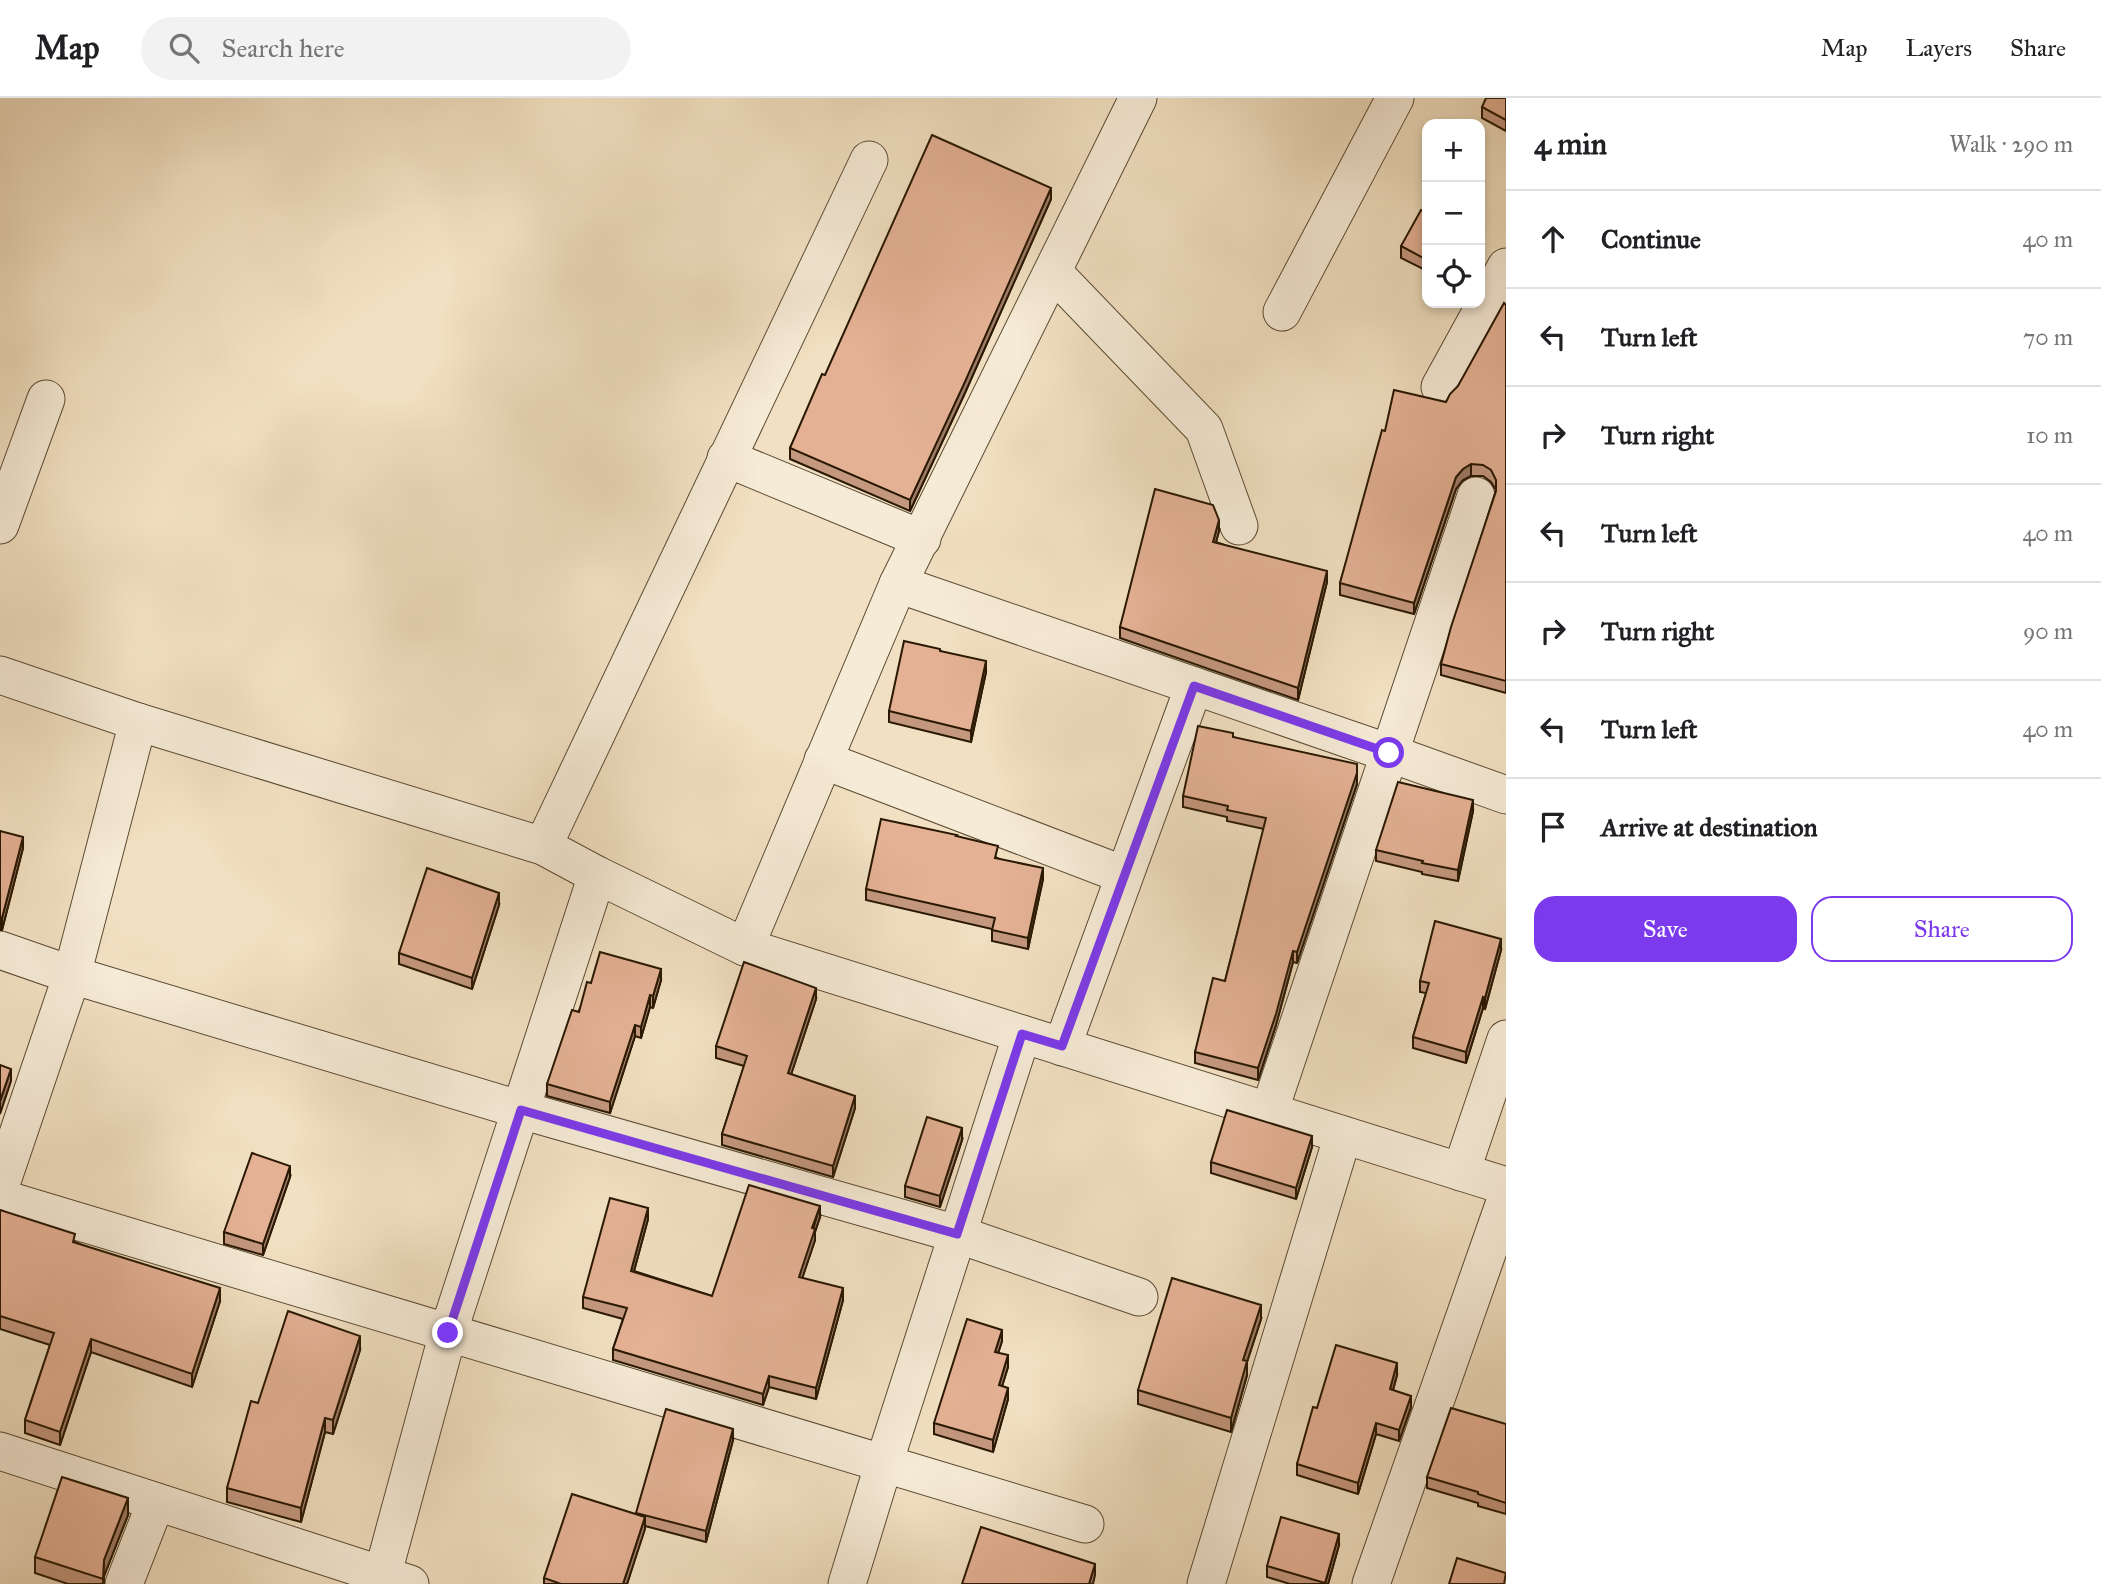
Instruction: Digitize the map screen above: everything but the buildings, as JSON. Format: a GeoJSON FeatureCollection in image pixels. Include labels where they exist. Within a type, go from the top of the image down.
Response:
{"type":"FeatureCollection","features":[{"type":"Feature","properties":{"kind":"street"},"geometry":{"type":"LineString","coordinates":[[745,947],[898,584],[1138,98]]}},
{"type":"Feature","properties":{"kind":"street"},"geometry":{"type":"LineString","coordinates":[[1282,312],[1395,98]]}},
{"type":"Feature","properties":{"kind":"street"},"geometry":{"type":"LineString","coordinates":[[543,846],[869,160]]}},
{"type":"Feature","properties":{"kind":"street"},"geometry":{"type":"LineString","coordinates":[[1440,387],[1506,267]]}},
{"type":"Feature","properties":{"kind":"street"},"geometry":{"type":"LineString","coordinates":[[1053,272],[1204,429],[1239,526]]}},
{"type":"Feature","properties":{"kind":"street"},"geometry":{"type":"LineString","coordinates":[[0,525],[46,399]]}},
{"type":"Feature","properties":{"kind":"street"},"geometry":{"type":"LineString","coordinates":[[726,458],[922,539]]}},
{"type":"Feature","properties":{"kind":"street"},"geometry":{"type":"LineString","coordinates":[[1269,1112],[1476,496]]}},
{"type":"Feature","properties":{"kind":"street"},"geometry":{"type":"LineString","coordinates":[[898,584],[1506,795]]}},
{"type":"Feature","properties":{"kind":"street"},"geometry":{"type":"LineString","coordinates":[[0,676],[138,722],[543,846],[597,876],[745,947],[1506,1186]]}},
{"type":"Feature","properties":{"kind":"street"},"geometry":{"type":"LineString","coordinates":[[1062,1046],[1194,686]]}},
{"type":"Feature","properties":{"kind":"street"},"geometry":{"type":"LineString","coordinates":[[0,1187],[72,975],[138,722]]}},
{"type":"Feature","properties":{"kind":"street"},"geometry":{"type":"LineString","coordinates":[[823,760],[1124,876]]}},
{"type":"Feature","properties":{"kind":"street"},"geometry":{"type":"LineString","coordinates":[[0,1451],[391,1581],[448,1333],[597,876]]}},
{"type":"Feature","properties":{"kind":"street"},"geometry":{"type":"LineString","coordinates":[[0,950],[72,975],[521,1110],[957,1234],[1139,1297]]}},
{"type":"Feature","properties":{"kind":"street"},"geometry":{"type":"LineString","coordinates":[[847,1584],[1022,1034]]}},
{"type":"Feature","properties":{"kind":"street"},"geometry":{"type":"LineString","coordinates":[[1461,1172],[1506,1039]]}},
{"type":"Feature","properties":{"kind":"street"},"geometry":{"type":"LineString","coordinates":[[1206,1584],[1343,1135]]}},
{"type":"Feature","properties":{"kind":"street"},"geometry":{"type":"LineString","coordinates":[[0,1198],[1085,1524]]}},
{"type":"Feature","properties":{"kind":"street"},"geometry":{"type":"LineString","coordinates":[[1371,1584],[1506,1199]]}},
{"type":"Feature","properties":{"kind":"street"},"geometry":{"type":"LineString","coordinates":[[124,1584],[156,1502]]}},
{"type":"Feature","properties":{"kind":"route"},"geometry":{"type":"LineString","coordinates":[[448,1333],[521,1110],[957,1234],[1022,1034],[1062,1046],[1194,686],[1389,753]]}}]}
